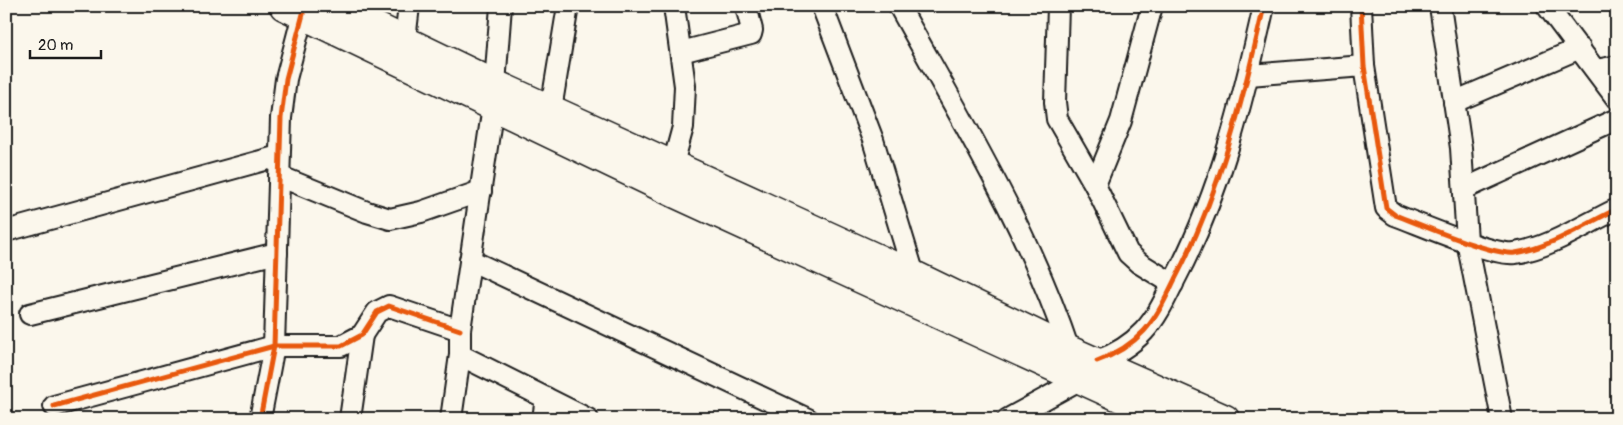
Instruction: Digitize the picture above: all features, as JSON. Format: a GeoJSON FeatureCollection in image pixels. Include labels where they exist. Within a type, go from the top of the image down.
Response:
{"type":"FeatureCollection","features":[{"type":"Feature","properties":{"kind":"main road"},"geometry":{"type":"LineString","coordinates":[[333,6],[405,40],[494,95],[550,109],[914,275],[1069,350],[1089,370],[1167,419]]}},
{"type":"Feature","properties":{"kind":"main road"},"geometry":{"type":"LineString","coordinates":[[293,10],[494,95],[927,311],[1225,419]]}},
{"type":"Feature","properties":{"kind":"street"},"geometry":{"type":"LineString","coordinates":[[405,40],[409,6]]}},
{"type":"Feature","properties":{"kind":"street"},"geometry":{"type":"LineString","coordinates":[[451,419],[460,355],[460,330],[494,95],[501,6]]}},
{"type":"Feature","properties":{"kind":"street"},"geometry":{"type":"LineString","coordinates":[[550,109],[568,6]]}},
{"type":"Feature","properties":{"kind":"street"},"geometry":{"type":"LineString","coordinates":[[673,164],[683,127],[685,86],[674,6]]}},
{"type":"Feature","properties":{"kind":"street"},"geometry":{"type":"LineString","coordinates":[[681,52],[750,34],[752,30],[746,6]]}},
{"type":"Feature","properties":{"kind":"street"},"geometry":{"type":"LineString","coordinates":[[822,6],[873,140],[914,275]]}},
{"type":"Feature","properties":{"kind":"street"},"geometry":{"type":"LineString","coordinates":[[899,6],[965,126],[1031,255],[1069,350]]}},
{"type":"Feature","properties":{"kind":"street"},"geometry":{"type":"LineString","coordinates":[[1058,6],[1055,85],[1057,119],[1095,185],[1128,253],[1139,264],[1173,284]]}},
{"type":"Feature","properties":{"kind":"street"},"geometry":{"type":"LineString","coordinates":[[1095,185],[1121,122],[1152,6]]}},
{"type":"Feature","properties":{"kind":"street"},"geometry":{"type":"LineString","coordinates":[[1008,419],[1114,355],[1144,332],[1161,308],[1189,252],[1219,177],[1249,76],[1264,6]]}},
{"type":"Feature","properties":{"kind":"street"},"geometry":{"type":"LineString","coordinates":[[1360,6],[1364,66],[1386,208],[1395,215],[1490,251],[1514,253],[1552,241],[1617,209]]}},
{"type":"Feature","properties":{"kind":"street"},"geometry":{"type":"LineString","coordinates":[[1440,6],[1461,148],[1467,241],[1502,419]]}},
{"type":"Feature","properties":{"kind":"street"},"geometry":{"type":"LineString","coordinates":[[1548,6],[1617,99]]}},
{"type":"Feature","properties":{"kind":"street"},"geometry":{"type":"LineString","coordinates":[[260,419],[274,346],[279,166],[293,10]]}},
{"type":"Feature","properties":{"kind":"street"},"geometry":{"type":"LineString","coordinates":[[1454,102],[1580,48]]}},
{"type":"Feature","properties":{"kind":"street"},"geometry":{"type":"LineString","coordinates":[[1249,76],[1364,66]]}},
{"type":"Feature","properties":{"kind":"street"},"geometry":{"type":"LineString","coordinates":[[1596,70],[1617,66]]}},
{"type":"Feature","properties":{"kind":"street"},"geometry":{"type":"LineString","coordinates":[[1464,188],[1617,119]]}},
{"type":"Feature","properties":{"kind":"street"},"geometry":{"type":"LineString","coordinates":[[6,230],[279,166],[367,212],[390,219],[421,212],[481,190]]}},
{"type":"Feature","properties":{"kind":"street"},"geometry":{"type":"LineString","coordinates":[[30,314],[277,253]]}},
{"type":"Feature","properties":{"kind":"street"},"geometry":{"type":"LineString","coordinates":[[470,260],[808,419]]}},
{"type":"Feature","properties":{"kind":"street"},"geometry":{"type":"LineString","coordinates":[[350,419],[362,335],[377,312],[389,306],[460,330]]}},
{"type":"Feature","properties":{"kind":"street"},"geometry":{"type":"LineString","coordinates":[[54,406],[274,346],[341,346],[362,335]]}},
{"type":"Feature","properties":{"kind":"street"},"geometry":{"type":"LineString","coordinates":[[460,355],[588,419]]}},
{"type":"Feature","properties":{"kind":"street"},"geometry":{"type":"LineString","coordinates":[[543,419],[546,398]]}},
{"type":"Feature","properties":{"kind":"cycle path"},"geometry":{"type":"LineString","coordinates":[[1097,361],[1116,353],[1128,345],[1149,325],[1161,306],[1191,247],[1205,214],[1228,146],[1248,76],[1264,6]]}},
{"type":"Feature","properties":{"kind":"cycle path"},"geometry":{"type":"LineString","coordinates":[[1361,6],[1364,66],[1386,208],[1395,215],[1474,245],[1504,253],[1528,250],[1554,241],[1617,209]]}},
{"type":"Feature","properties":{"kind":"cycle path"},"geometry":{"type":"LineString","coordinates":[[260,419],[274,346],[281,118],[286,79],[303,14]]}},
{"type":"Feature","properties":{"kind":"cycle path"},"geometry":{"type":"LineString","coordinates":[[54,406],[274,346],[341,346],[362,335],[377,312],[389,306],[460,330]]}}]}
